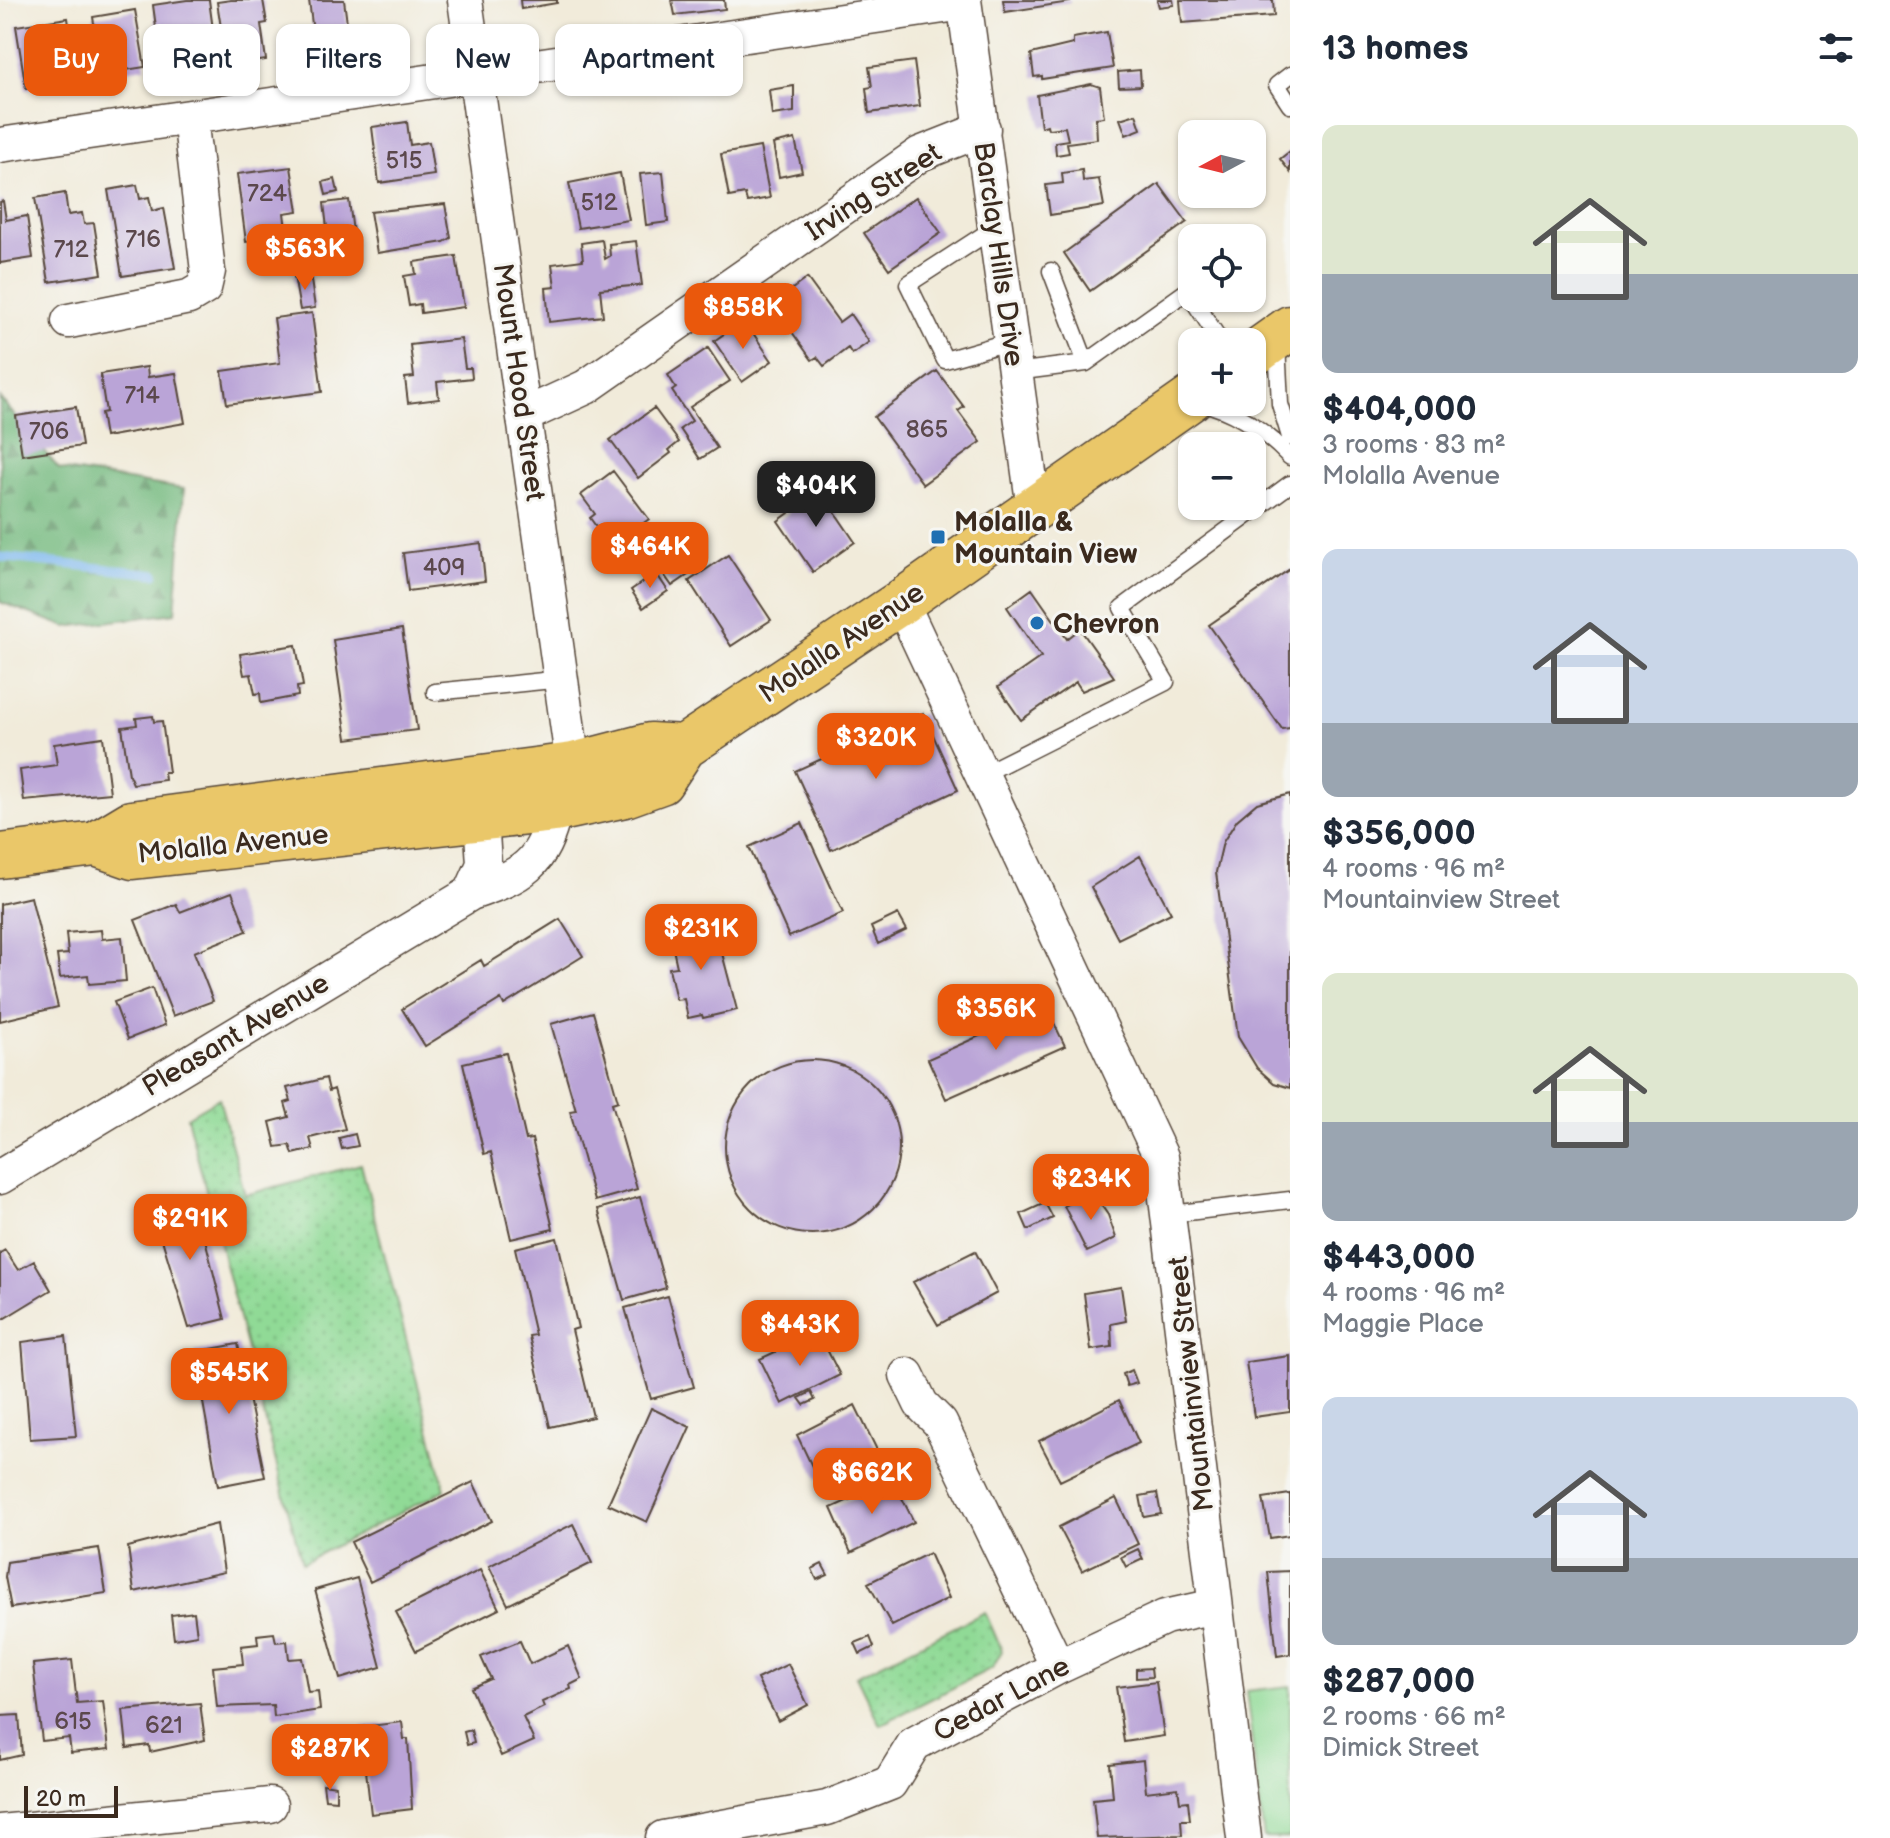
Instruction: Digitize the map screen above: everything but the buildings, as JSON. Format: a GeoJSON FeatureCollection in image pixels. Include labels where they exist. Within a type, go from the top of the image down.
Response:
{"type":"FeatureCollection","features":[{"type":"Feature","properties":{"kind":"main road","name":"Molalla Avenue"},"geometry":{"type":"LineString","coordinates":[[96,844],[133,857],[555,810],[625,795],[661,782],[684,747],[901,602],[1178,410]]}},
{"type":"Feature","properties":{"kind":"main road","name":"Molalla Avenue"},"geometry":{"type":"LineString","coordinates":[[0,856],[96,844],[131,823],[573,765],[650,745],[684,747]]}},
{"type":"Feature","properties":{"kind":"main road"},"geometry":{"type":"LineString","coordinates":[[423,823],[465,806],[557,791],[568,785],[574,776],[573,765]]}},
{"type":"Feature","properties":{"kind":"street","name":"Mount Hood Street"},"geometry":{"type":"LineString","coordinates":[[465,0],[469,24]]}},
{"type":"Feature","properties":{"kind":"street"},"geometry":{"type":"LineString","coordinates":[[539,66],[964,2]]}},
{"type":"Feature","properties":{"kind":"street","name":"Barclay Hills Drive"},"geometry":{"type":"LineString","coordinates":[[964,2],[1034,509]]}},
{"type":"Feature","properties":{"kind":"street"},"geometry":{"type":"LineString","coordinates":[[0,145],[426,82]]}},
{"type":"Feature","properties":{"kind":"street","name":"Mount Hood Street"},"geometry":{"type":"LineString","coordinates":[[479,96],[573,765]]}},
{"type":"Feature","properties":{"kind":"street"},"geometry":{"type":"LineString","coordinates":[[69,321],[189,297],[204,288],[208,271],[190,117]]}},
{"type":"Feature","properties":{"kind":"street","name":"Irving Street"},"geometry":{"type":"LineString","coordinates":[[525,415],[586,387],[920,154],[983,129]]}},
{"type":"Feature","properties":{"kind":"street","name":"Mountainview Street"},"geometry":{"type":"LineString","coordinates":[[901,602],[1161,1157],[1171,1214],[1244,1838]]}},
{"type":"Feature","properties":{"kind":"street","name":"Pleasant Avenue"},"geometry":{"type":"LineString","coordinates":[[0,1177],[471,893],[512,879],[532,864],[547,843],[555,810]]}},
{"type":"Feature","properties":{"kind":"street"},"geometry":{"type":"LineString","coordinates":[[471,893],[484,864],[481,818]]}},
{"type":"Feature","properties":{"kind":"street"},"geometry":{"type":"LineString","coordinates":[[907,1375],[921,1404],[940,1423],[1058,1667]]}},
{"type":"Feature","properties":{"kind":"street","name":"Cedar Lane"},"geometry":{"type":"LineString","coordinates":[[663,1838],[827,1808],[890,1783],[914,1744],[1058,1667],[1165,1617],[1215,1606]]}},
{"type":"Feature","properties":{"kind":"street"},"geometry":{"type":"LineString","coordinates":[[0,1832],[270,1805]]}},
{"type":"Feature","properties":{"kind":"lane"},"geometry":{"type":"LineString","coordinates":[[1283,80],[1290,105]]}},
{"type":"Feature","properties":{"kind":"lane"},"geometry":{"type":"LineString","coordinates":[[996,227],[908,284],[945,360],[1013,356],[1086,363],[1187,291],[1212,328]]}},
{"type":"Feature","properties":{"kind":"lane"},"geometry":{"type":"LineString","coordinates":[[1051,271],[1086,363]]}},
{"type":"Feature","properties":{"kind":"lane"},"geometry":{"type":"LineString","coordinates":[[1273,340],[1279,392],[1290,437]]}},
{"type":"Feature","properties":{"kind":"lane"},"geometry":{"type":"LineString","coordinates":[[1238,416],[1290,457]]}},
{"type":"Feature","properties":{"kind":"lane"},"geometry":{"type":"LineString","coordinates":[[983,774],[1166,682],[1122,608],[1290,484]]}},
{"type":"Feature","properties":{"kind":"lane"},"geometry":{"type":"LineString","coordinates":[[435,692],[562,679]]}},
{"type":"Feature","properties":{"kind":"lane"},"geometry":{"type":"LineString","coordinates":[[1171,1214],[1290,1200]]}},
{"type":"Feature","properties":{"kind":"green space"},"geometry":{"type":"Polygon","coordinates":[[[0,398],[59,469],[184,489],[175,613],[66,627],[0,602],[0,398]]]}},
{"type":"Feature","properties":{"kind":"green space"},"geometry":{"type":"Polygon","coordinates":[[[219,1098],[245,1195],[361,1164],[445,1490],[302,1563],[187,1117],[219,1098]]]}},
{"type":"Feature","properties":{"kind":"green space"},"geometry":{"type":"Polygon","coordinates":[[[985,1612],[1002,1651],[992,1668],[880,1725],[856,1676],[985,1612]]]}},
{"type":"Feature","properties":{"kind":"green space"},"geometry":{"type":"Polygon","coordinates":[[[1290,1686],[1290,1838],[1264,1838],[1246,1691],[1290,1686]]]}},
{"type":"Feature","properties":{"kind":"waterway"},"geometry":{"type":"LineString","coordinates":[[0,557],[155,574]]}},
{"type":"Feature","properties":{"kind":"place","name":"Molalla & Mountain View"},"geometry":{"type":"Point","coordinates":[938,537]}},
{"type":"Feature","properties":{"kind":"place","name":"Chevron"},"geometry":{"type":"Point","coordinates":[1037,623]}}]}
